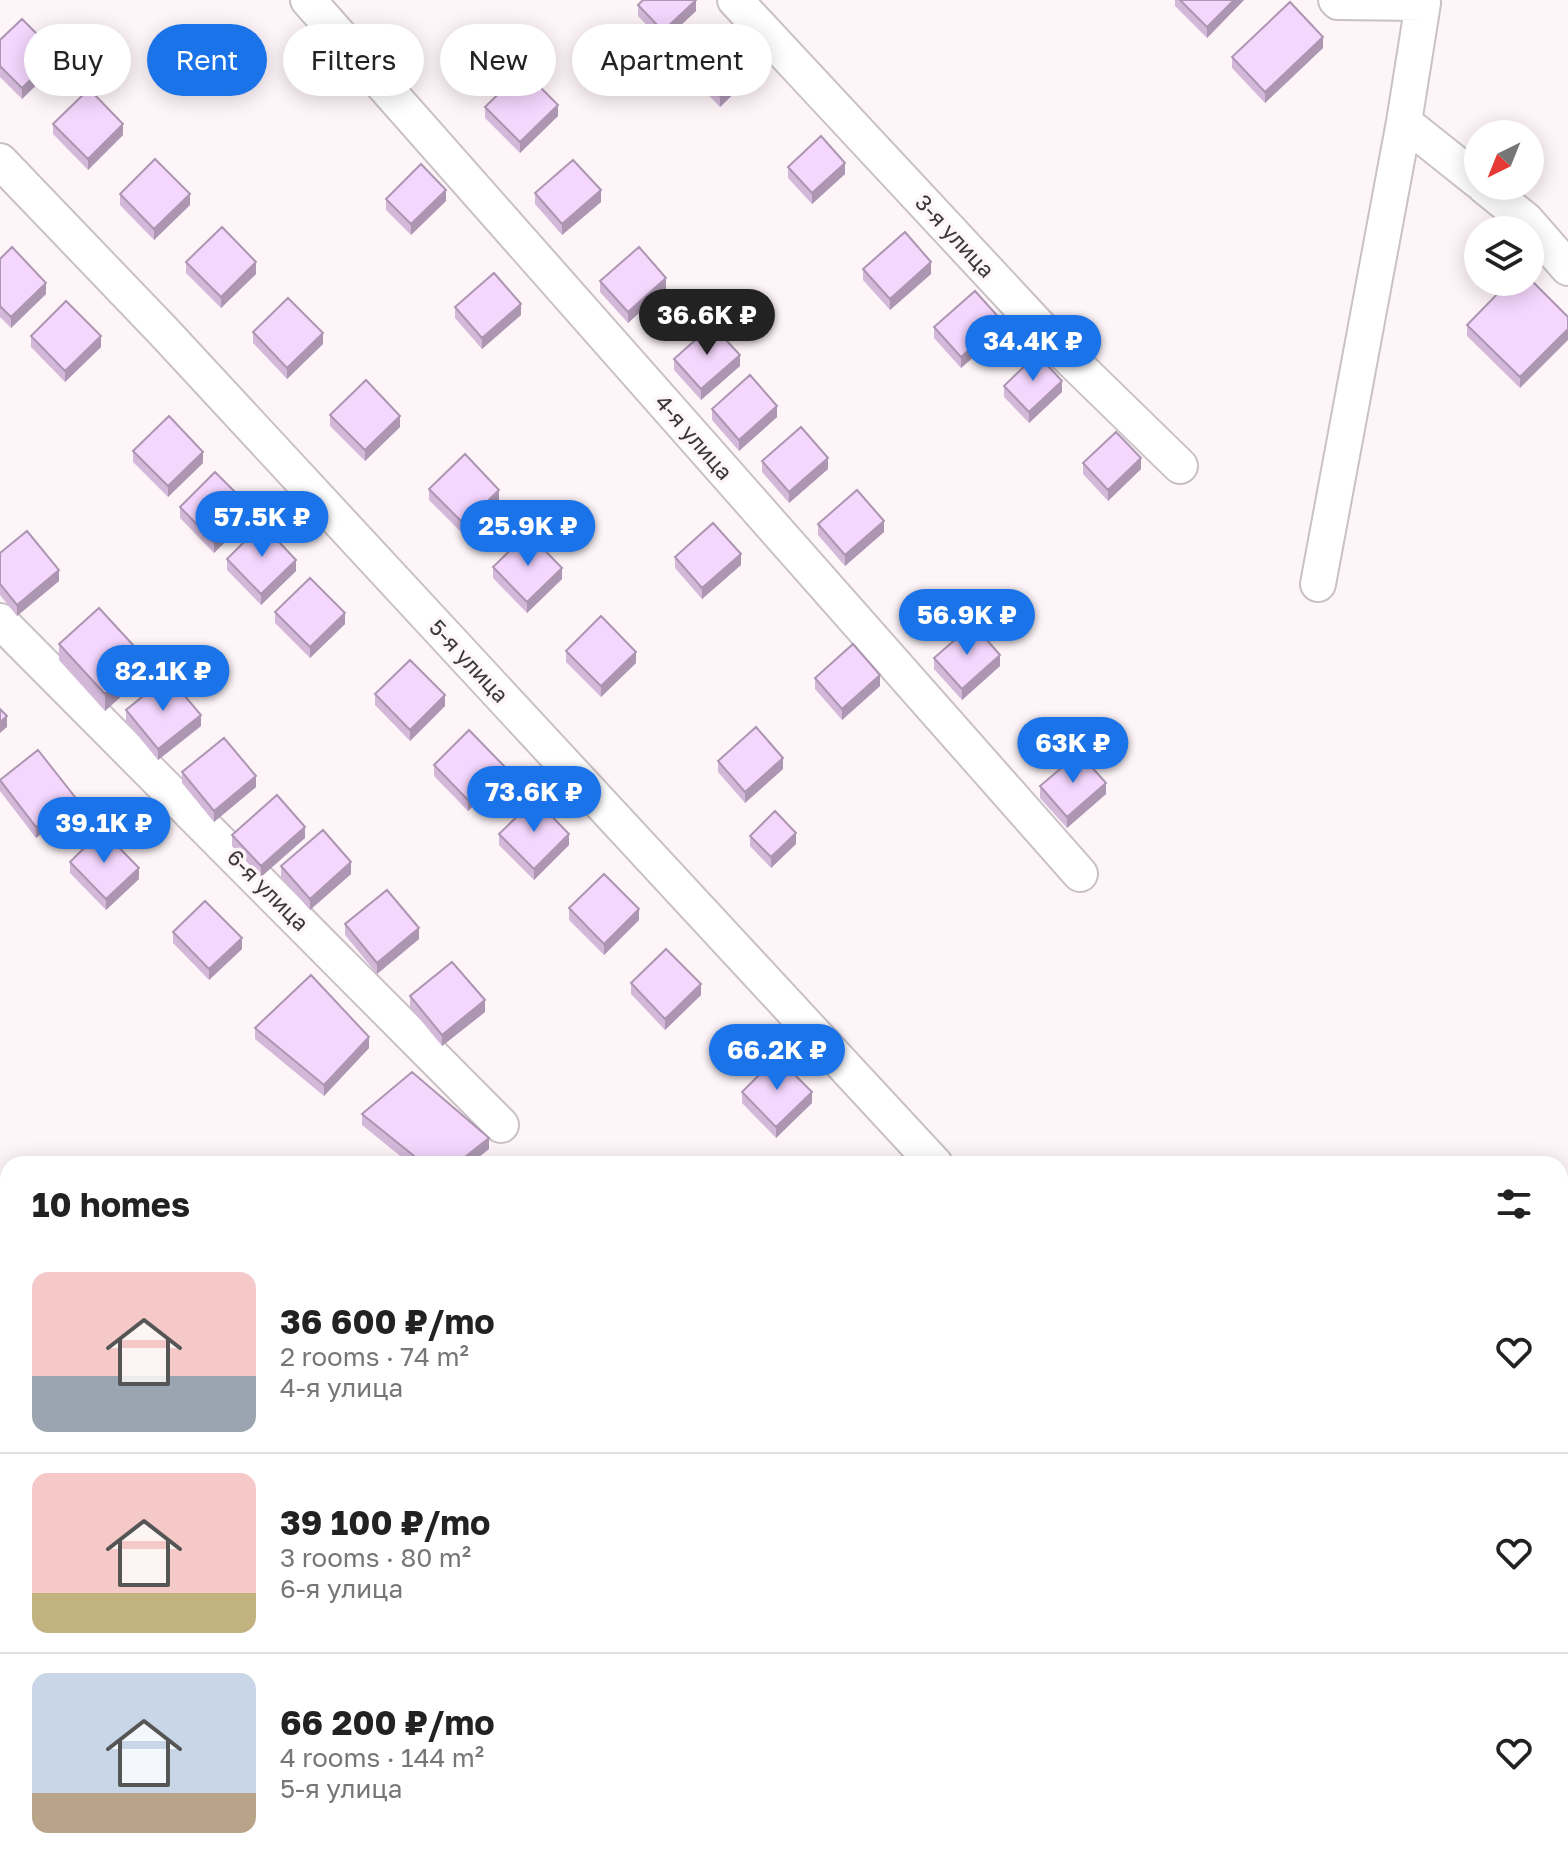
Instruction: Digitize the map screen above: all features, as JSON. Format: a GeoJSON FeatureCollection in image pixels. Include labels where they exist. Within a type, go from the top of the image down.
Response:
{"type":"FeatureCollection","features":[{"type":"Feature","properties":{"kind":"street","name":"4-я улица"},"geometry":{"type":"LineString","coordinates":[[308,0],[1080,874]]}},
{"type":"Feature","properties":{"kind":"street","name":"3-я улица"},"geometry":{"type":"LineString","coordinates":[[735,0],[1062,351],[1180,466]]}},
{"type":"Feature","properties":{"kind":"street"},"geometry":{"type":"LineString","coordinates":[[1318,584],[1404,122],[1423,2],[1336,0]]}},
{"type":"Feature","properties":{"kind":"street"},"geometry":{"type":"LineString","coordinates":[[1404,122],[1464,170]]}},
{"type":"Feature","properties":{"kind":"street","name":"5-я улица"},"geometry":{"type":"LineString","coordinates":[[0,161],[185,355],[928,1156]]}},
{"type":"Feature","properties":{"kind":"street"},"geometry":{"type":"LineString","coordinates":[[1501,200],[1526,220],[1568,268]]}},
{"type":"Feature","properties":{"kind":"street","name":"6-я улица"},"geometry":{"type":"LineString","coordinates":[[0,621],[501,1125]]}},
{"type":"Feature","properties":{"kind":"building"},"geometry":{"type":"Polygon","coordinates":[[[643,0],[696,0],[670,24],[656,24],[638,5],[643,0]]]}},
{"type":"Feature","properties":{"kind":"building"},"geometry":{"type":"Polygon","coordinates":[[[1180,0],[1234,0],[1207,27],[1180,0]]]}},
{"type":"Feature","properties":{"kind":"building"},"geometry":{"type":"Polygon","coordinates":[[[1290,2],[1323,37],[1265,92],[1232,57],[1290,2]]]}},
{"type":"Feature","properties":{"kind":"building"},"geometry":{"type":"Polygon","coordinates":[[[22,19],[27,24],[24,24],[22,88],[0,66],[0,40],[22,19]]]}},
{"type":"Feature","properties":{"kind":"building"},"geometry":{"type":"Polygon","coordinates":[[[82,96],[96,96],[123,124],[88,159],[53,124],[82,96]]]}},
{"type":"Feature","properties":{"kind":"building"},"geometry":{"type":"Polygon","coordinates":[[[496,96],[549,96],[558,105],[520,142],[485,107],[496,96]]]}},
{"type":"Feature","properties":{"kind":"building"},"geometry":{"type":"Polygon","coordinates":[[[821,136],[845,163],[812,193],[788,167],[821,136]]]}},
{"type":"Feature","properties":{"kind":"building"},"geometry":{"type":"Polygon","coordinates":[[[155,159],[190,194],[154,229],[120,194],[155,159]]]}},
{"type":"Feature","properties":{"kind":"building"},"geometry":{"type":"Polygon","coordinates":[[[573,160],[601,190],[562,224],[535,193],[573,160]]]}},
{"type":"Feature","properties":{"kind":"building"},"geometry":{"type":"Polygon","coordinates":[[[421,164],[446,190],[411,224],[386,199],[421,164]]]}},
{"type":"Feature","properties":{"kind":"building"},"geometry":{"type":"Polygon","coordinates":[[[222,227],[256,262],[221,297],[186,262],[222,227]]]}},
{"type":"Feature","properties":{"kind":"building"},"geometry":{"type":"Polygon","coordinates":[[[905,232],[931,262],[890,299],[863,269],[905,232]]]}},
{"type":"Feature","properties":{"kind":"building"},"geometry":{"type":"Polygon","coordinates":[[[12,247],[46,283],[11,317],[0,306],[0,259],[12,247]]]}},
{"type":"Feature","properties":{"kind":"building"},"geometry":{"type":"Polygon","coordinates":[[[639,247],[666,278],[628,312],[600,281],[639,247]]]}},
{"type":"Feature","properties":{"kind":"building"},"geometry":{"type":"Polygon","coordinates":[[[494,273],[521,304],[482,338],[455,307],[494,273]]]}},
{"type":"Feature","properties":{"kind":"building"},"geometry":{"type":"Polygon","coordinates":[[[975,291],[1002,321],[961,357],[934,327],[975,291]]]}},
{"type":"Feature","properties":{"kind":"building"},"geometry":{"type":"Polygon","coordinates":[[[1544,293],[1568,317],[1568,329],[1520,377],[1467,325],[1495,296],[1544,296],[1544,293]]]}},
{"type":"Feature","properties":{"kind":"building"},"geometry":{"type":"Polygon","coordinates":[[[288,298],[323,333],[287,368],[253,332],[288,298]]]}},
{"type":"Feature","properties":{"kind":"building"},"geometry":{"type":"Polygon","coordinates":[[[66,301],[101,336],[65,371],[31,336],[66,301]]]}},
{"type":"Feature","properties":{"kind":"building"},"geometry":{"type":"Polygon","coordinates":[[[712,325],[740,355],[701,389],[674,359],[712,325]]]}},
{"type":"Feature","properties":{"kind":"building"},"geometry":{"type":"Polygon","coordinates":[[[1037,354],[1062,381],[1029,412],[1004,386],[1037,354]]]}},
{"type":"Feature","properties":{"kind":"building"},"geometry":{"type":"Polygon","coordinates":[[[750,375],[777,406],[739,440],[712,409],[750,375]]]}},
{"type":"Feature","properties":{"kind":"building"},"geometry":{"type":"Polygon","coordinates":[[[366,380],[400,416],[365,450],[330,415],[366,380]]]}},
{"type":"Feature","properties":{"kind":"building"},"geometry":{"type":"Polygon","coordinates":[[[169,416],[203,452],[168,486],[133,451],[169,416]]]}},
{"type":"Feature","properties":{"kind":"building"},"geometry":{"type":"Polygon","coordinates":[[[801,427],[828,458],[789,492],[762,461],[801,427]]]}},
{"type":"Feature","properties":{"kind":"building"},"geometry":{"type":"Polygon","coordinates":[[[1116,432],[1141,458],[1108,490],[1083,463],[1116,432]]]}},
{"type":"Feature","properties":{"kind":"building"},"geometry":{"type":"Polygon","coordinates":[[[465,454],[499,490],[464,524],[429,489],[465,454]]]}},
{"type":"Feature","properties":{"kind":"building"},"geometry":{"type":"Polygon","coordinates":[[[215,472],[250,507],[214,542],[180,507],[215,472]]]}},
{"type":"Feature","properties":{"kind":"building"},"geometry":{"type":"Polygon","coordinates":[[[857,490],[884,521],[845,555],[818,524],[857,490]]]}},
{"type":"Feature","properties":{"kind":"building"},"geometry":{"type":"Polygon","coordinates":[[[713,523],[741,554],[702,588],[675,557],[713,523]]]}},
{"type":"Feature","properties":{"kind":"building"},"geometry":{"type":"Polygon","coordinates":[[[262,524],[296,560],[261,594],[227,559],[262,524]]]}},
{"type":"Feature","properties":{"kind":"building"},"geometry":{"type":"Polygon","coordinates":[[[27,531],[59,570],[17,605],[0,584],[0,553],[27,531]]]}},
{"type":"Feature","properties":{"kind":"building"},"geometry":{"type":"Polygon","coordinates":[[[528,533],[562,568],[527,602],[493,567],[528,533]]]}},
{"type":"Feature","properties":{"kind":"building"},"geometry":{"type":"Polygon","coordinates":[[[310,578],[345,613],[310,647],[275,612],[310,578]]]}},
{"type":"Feature","properties":{"kind":"building"},"geometry":{"type":"Polygon","coordinates":[[[99,608],[145,658],[105,694],[59,644],[99,608]]]}},
{"type":"Feature","properties":{"kind":"building"},"geometry":{"type":"Polygon","coordinates":[[[601,616],[636,652],[601,686],[566,651],[601,616]]]}},
{"type":"Feature","properties":{"kind":"building"},"geometry":{"type":"Polygon","coordinates":[[[973,624],[1000,655],[962,689],[934,658],[973,624]]]}},
{"type":"Feature","properties":{"kind":"building"},"geometry":{"type":"Polygon","coordinates":[[[853,644],[880,675],[842,709],[815,678],[853,644]]]}},
{"type":"Feature","properties":{"kind":"building"},"geometry":{"type":"Polygon","coordinates":[[[410,660],[445,695],[410,730],[375,694],[410,660]]]}},
{"type":"Feature","properties":{"kind":"building"},"geometry":{"type":"Polygon","coordinates":[[[168,676],[201,715],[158,749],[126,710],[168,676]]]}},
{"type":"Feature","properties":{"kind":"building"},"geometry":{"type":"Polygon","coordinates":[[[0,709],[7,716],[0,722],[0,709]]]}},
{"type":"Feature","properties":{"kind":"building"},"geometry":{"type":"Polygon","coordinates":[[[756,727],[783,758],[745,792],[718,761],[756,727]]]}},
{"type":"Feature","properties":{"kind":"building"},"geometry":{"type":"Polygon","coordinates":[[[469,730],[504,766],[468,800],[434,765],[469,730]]]}},
{"type":"Feature","properties":{"kind":"building"},"geometry":{"type":"Polygon","coordinates":[[[224,738],[256,776],[214,811],[182,772],[224,738]]]}},
{"type":"Feature","properties":{"kind":"building"},"geometry":{"type":"Polygon","coordinates":[[[38,750],[75,797],[36,827],[0,780],[38,750]]]}},
{"type":"Feature","properties":{"kind":"building"},"geometry":{"type":"Polygon","coordinates":[[[1079,753],[1106,783],[1067,817],[1040,786],[1079,753]]]}},
{"type":"Feature","properties":{"kind":"building"},"geometry":{"type":"Polygon","coordinates":[[[277,795],[305,827],[261,866],[232,835],[277,795]]]}},
{"type":"Feature","properties":{"kind":"building"},"geometry":{"type":"Polygon","coordinates":[[[535,799],[569,834],[534,869],[499,834],[535,799]]]}},
{"type":"Feature","properties":{"kind":"building"},"geometry":{"type":"Polygon","coordinates":[[[775,811],[796,833],[771,857],[750,836],[775,811]]]}},
{"type":"Feature","properties":{"kind":"building"},"geometry":{"type":"Polygon","coordinates":[[[102,830],[139,868],[106,899],[70,862],[102,830]]]}},
{"type":"Feature","properties":{"kind":"building"},"geometry":{"type":"Polygon","coordinates":[[[323,830],[351,862],[310,899],[281,866],[323,830]]]}},
{"type":"Feature","properties":{"kind":"building"},"geometry":{"type":"Polygon","coordinates":[[[604,874],[639,909],[604,944],[569,908],[604,874]]]}},
{"type":"Feature","properties":{"kind":"building"},"geometry":{"type":"Polygon","coordinates":[[[387,890],[419,928],[377,963],[345,924],[387,890]]]}},
{"type":"Feature","properties":{"kind":"building"},"geometry":{"type":"Polygon","coordinates":[[[205,901],[242,938],[209,969],[173,932],[205,901]]]}},
{"type":"Feature","properties":{"kind":"building"},"geometry":{"type":"Polygon","coordinates":[[[666,949],[701,984],[665,1019],[631,983],[666,949]]]}},
{"type":"Feature","properties":{"kind":"building"},"geometry":{"type":"Polygon","coordinates":[[[452,962],[485,1000],[442,1035],[410,996],[452,962]]]}},
{"type":"Feature","properties":{"kind":"building"},"geometry":{"type":"Polygon","coordinates":[[[311,975],[369,1037],[324,1085],[255,1028],[311,975]]]}},
{"type":"Feature","properties":{"kind":"building"},"geometry":{"type":"Polygon","coordinates":[[[777,1057],[812,1092],[776,1127],[742,1092],[777,1057]]]}},
{"type":"Feature","properties":{"kind":"building"},"geometry":{"type":"Polygon","coordinates":[[[412,1072],[489,1138],[466,1156],[414,1156],[362,1114],[412,1072]]]}}]}
